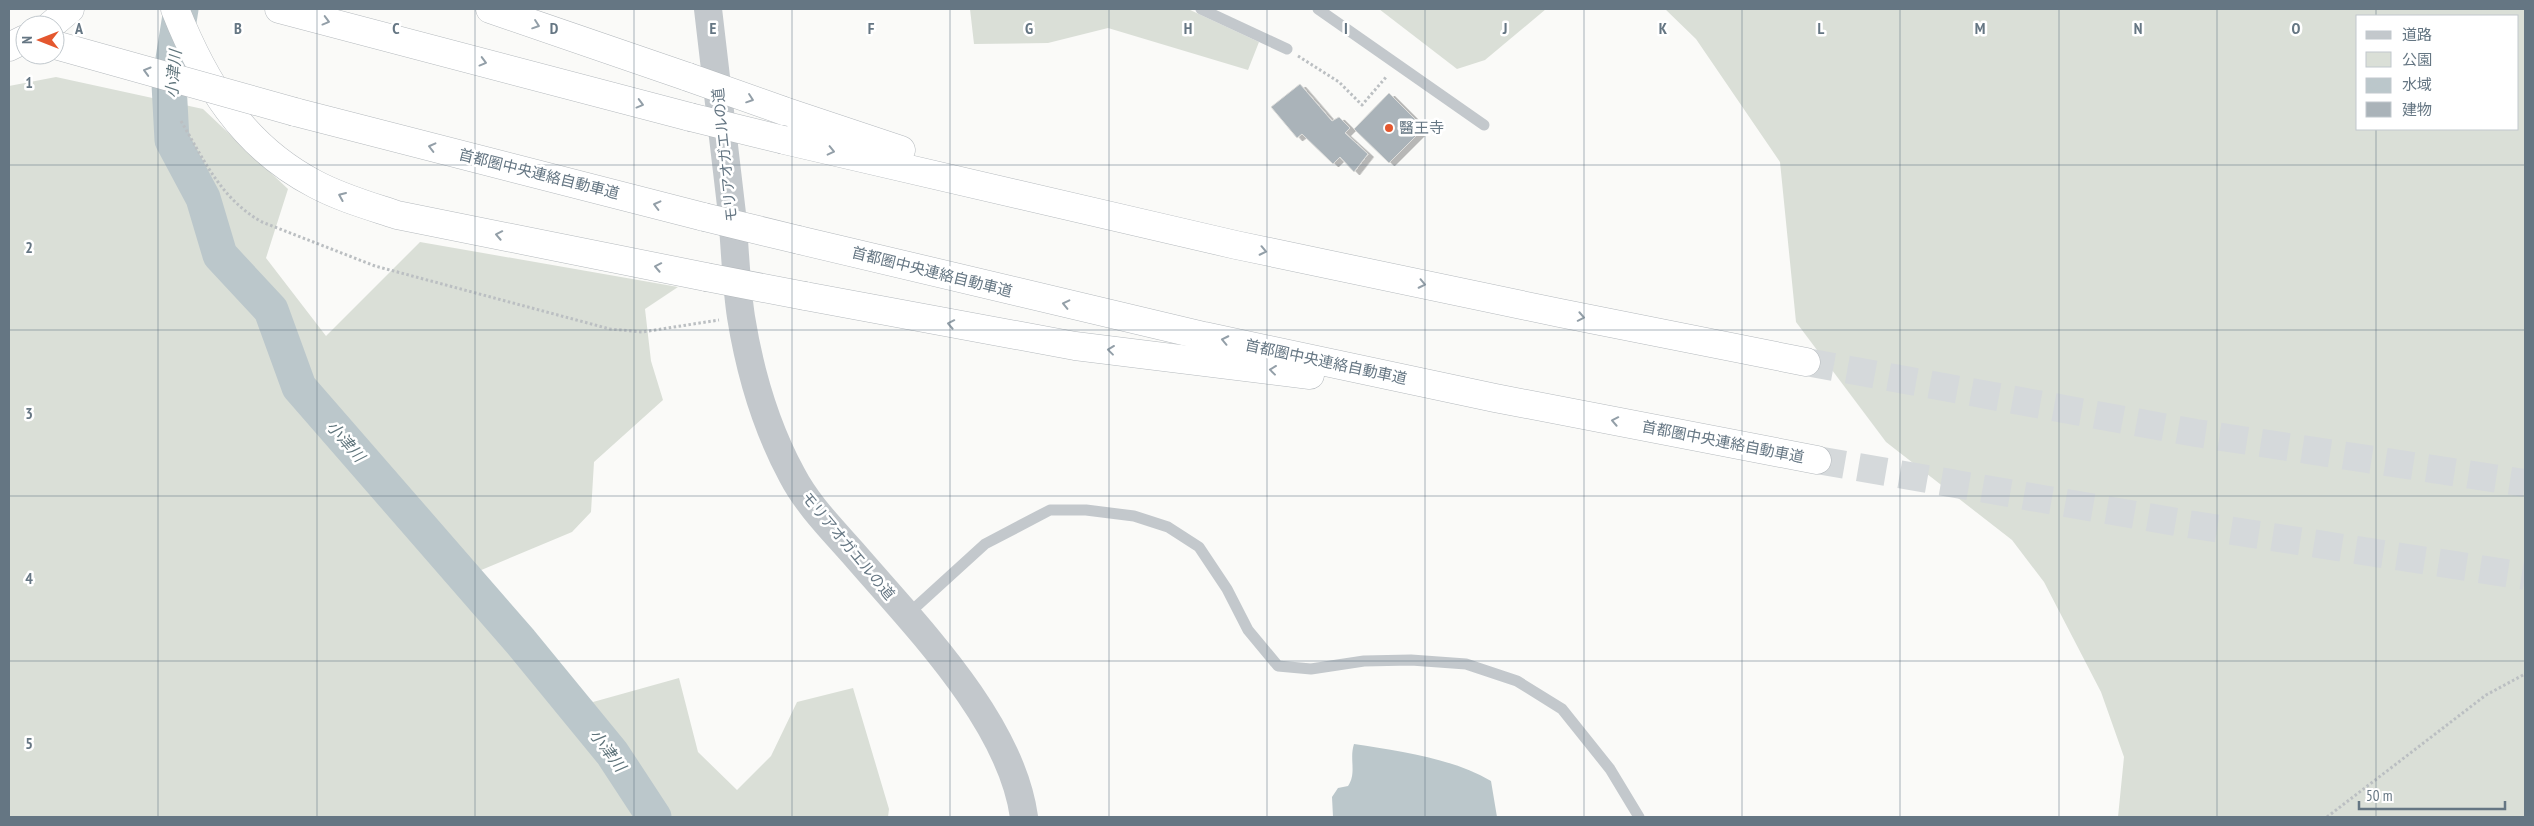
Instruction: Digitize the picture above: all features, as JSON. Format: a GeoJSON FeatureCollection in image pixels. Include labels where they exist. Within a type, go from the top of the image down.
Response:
{"type":"FeatureCollection","features":[{"type":"Feature","properties":{"kind":"highway"},"geometry":{"type":"LineString","coordinates":[[174,9],[203,73],[228,110],[257,143],[284,166],[316,184],[352,200],[397,215],[706,277],[1075,346],[1495,398]]}},
{"type":"Feature","properties":{"kind":"highway"},"geometry":{"type":"LineString","coordinates":[[279,9],[690,117],[1236,245],[1806,362]]}},
{"type":"Feature","properties":{"kind":"highway"},"geometry":{"type":"LineString","coordinates":[[490,9],[916,155],[1150,218],[1236,245]]}},
{"type":"Feature","properties":{"kind":"highway","name":"首都圏中央連絡自動車道"},"geometry":{"type":"LineString","coordinates":[[65,48],[295,112],[704,217],[1195,334],[1495,398],[1817,460]]}},
{"type":"Feature","properties":{"kind":"street","name":"モリアオガエルの道"},"geometry":{"type":"LineString","coordinates":[[708,9],[732,215],[741,316],[756,390],[769,429],[793,477],[818,513],[907,615],[988,720],[1009,760],[1024,817]]}},
{"type":"Feature","properties":{"kind":"lane"},"geometry":{"type":"LineString","coordinates":[[1202,9],[1287,49]]}},
{"type":"Feature","properties":{"kind":"lane"},"geometry":{"type":"LineString","coordinates":[[1318,9],[1484,125]]}},
{"type":"Feature","properties":{"kind":"lane"},"geometry":{"type":"LineString","coordinates":[[907,615],[985,544],[1050,510],[1086,510],[1134,516],[1168,527],[1199,547],[1227,589],[1248,630],[1278,666],[1311,669],[1364,661],[1466,664],[1517,681],[1562,709],[1610,769],[1639,817]]}},
{"type":"Feature","properties":{"kind":"path"},"geometry":{"type":"LineString","coordinates":[[1313,64],[1339,82],[1362,105],[1397,64]]}},
{"type":"Feature","properties":{"kind":"path"},"geometry":{"type":"LineString","coordinates":[[182,120],[217,184],[246,213],[262,222],[375,266],[610,329],[642,332],[741,316]]}},
{"type":"Feature","properties":{"kind":"path"},"geometry":{"type":"LineString","coordinates":[[2327,817],[2486,695],[2525,674]]}},
{"type":"Feature","properties":{"kind":"green space"},"geometry":{"type":"Polygon","coordinates":[[[970,9],[1188,9],[1259,42],[1248,70],[1108,28],[1048,43],[974,44],[970,9]]]}},
{"type":"Feature","properties":{"kind":"green space"},"geometry":{"type":"Polygon","coordinates":[[[1379,9],[1546,9],[1485,60],[1457,69],[1379,9]]]}},
{"type":"Feature","properties":{"kind":"green space"},"geometry":{"type":"Polygon","coordinates":[[[1665,9],[2525,9],[2525,817],[2118,817],[2124,757],[2101,692],[2044,582],[2012,540],[1886,442],[1796,322],[1780,162],[1696,39],[1665,9]]]}},
{"type":"Feature","properties":{"kind":"green space"},"geometry":{"type":"Polygon","coordinates":[[[56,77],[203,109],[288,189],[266,258],[326,336],[420,242],[678,287],[645,309],[651,361],[663,400],[594,462],[591,512],[572,532],[455,581],[593,702],[679,678],[698,752],[737,790],[771,756],[797,702],[853,688],[889,809],[888,817],[9,817],[9,86],[56,77]]]}},
{"type":"Feature","properties":{"kind":"water"},"geometry":{"type":"Polygon","coordinates":[[[1354,744],[1425,756],[1476,773],[1491,781],[1497,817],[1333,817],[1332,797],[1338,788],[1348,786],[1351,781],[1354,744]]]}},
{"type":"Feature","properties":{"kind":"building"},"geometry":{"type":"Polygon","coordinates":[[[1300,84],[1332,121],[1339,117],[1350,128],[1345,133],[1368,154],[1354,172],[1340,157],[1333,164],[1302,134],[1297,138],[1271,107],[1300,84]]]}},
{"type":"Feature","properties":{"kind":"building","name":"醫王寺"},"geometry":{"type":"Polygon","coordinates":[[[1389,93],[1424,128],[1389,163],[1354,129],[1389,93]]]}},
{"type":"Feature","properties":{"kind":"waterway","name":"小津川"},"geometry":{"type":"LineString","coordinates":[[181,9],[169,84],[172,140],[203,198],[220,255],[271,310],[299,387],[521,642],[612,753],[654,817]]}},
{"type":"Feature","properties":{"kind":"tunnel"},"geometry":{"type":"LineString","coordinates":[[1806,362],[2196,433],[2525,483]]}},
{"type":"Feature","properties":{"kind":"tunnel"},"geometry":{"type":"LineString","coordinates":[[1817,460],[2188,524],[2525,576]]}},
{"type":"Feature","properties":{"kind":"place","name":"醫王寺"},"geometry":{"type":"Point","coordinates":[1389,128]}}]}
